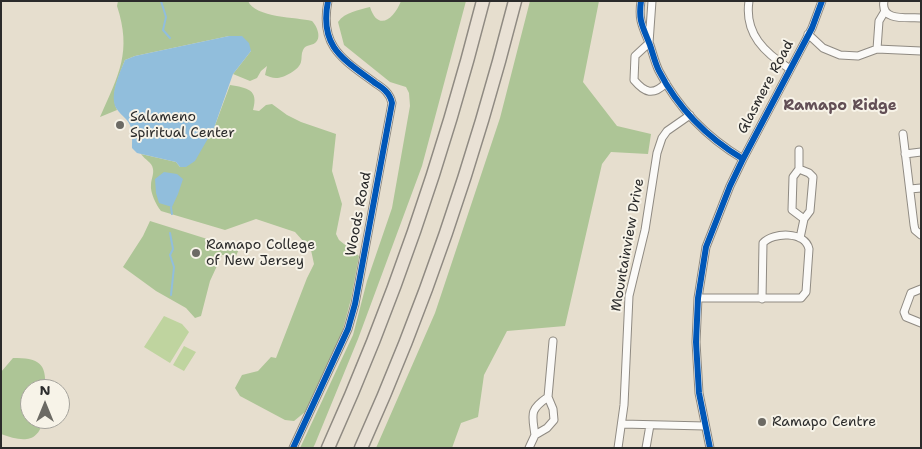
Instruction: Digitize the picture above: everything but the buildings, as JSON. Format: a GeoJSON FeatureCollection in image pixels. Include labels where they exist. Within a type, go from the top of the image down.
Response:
{"type":"FeatureCollection","features":[{"type":"Feature","properties":{"kind":"highway"},"geometry":{"type":"LineString","coordinates":[[328,448],[377,331],[422,208],[458,94],[483,1]]}},
{"type":"Feature","properties":{"kind":"highway"},"geometry":{"type":"LineString","coordinates":[[361,448],[410,331],[452,218],[488,102],[515,1]]}},
{"type":"Feature","properties":{"kind":"street","name":"Woods Road"},"geometry":{"type":"LineString","coordinates":[[293,448],[348,329],[355,304],[392,103],[387,91],[339,56],[331,43],[328,32],[326,13],[328,1]]}},
{"type":"Feature","properties":{"kind":"street"},"geometry":{"type":"LineString","coordinates":[[641,1],[640,21],[666,83],[690,115],[709,136],[742,159]]}},
{"type":"Feature","properties":{"kind":"street"},"geometry":{"type":"LineString","coordinates":[[652,1],[649,43],[635,56],[634,80],[641,88],[651,92],[660,90],[666,83]]}},
{"type":"Feature","properties":{"kind":"street"},"geometry":{"type":"LineString","coordinates":[[749,1],[750,22],[759,43],[773,58],[790,69]]}},
{"type":"Feature","properties":{"kind":"street","name":"Glasmere Road"},"geometry":{"type":"LineString","coordinates":[[710,448],[696,364],[698,298],[706,247],[742,159],[808,34],[822,1]]}},
{"type":"Feature","properties":{"kind":"street"},"geometry":{"type":"LineString","coordinates":[[884,1],[883,7],[892,17],[921,18]]}},
{"type":"Feature","properties":{"kind":"street"},"geometry":{"type":"LineString","coordinates":[[877,49],[879,22],[885,11]]}},
{"type":"Feature","properties":{"kind":"street"},"geometry":{"type":"LineString","coordinates":[[808,34],[823,48],[840,55],[858,56],[877,49],[921,51]]}},
{"type":"Feature","properties":{"kind":"street","name":"Mountainview Drive"},"geometry":{"type":"LineString","coordinates":[[618,448],[622,424],[629,296],[645,230],[657,153],[662,138],[667,131],[690,115]]}},
{"type":"Feature","properties":{"kind":"street"},"geometry":{"type":"LineString","coordinates":[[903,134],[915,230],[921,235]]}},
{"type":"Feature","properties":{"kind":"street"},"geometry":{"type":"LineString","coordinates":[[799,150],[799,169],[793,177],[792,210],[804,219]]}},
{"type":"Feature","properties":{"kind":"street"},"geometry":{"type":"LineString","coordinates":[[905,154],[921,152]]}},
{"type":"Feature","properties":{"kind":"street"},"geometry":{"type":"LineString","coordinates":[[799,169],[814,177],[810,211],[804,219],[800,238]]}},
{"type":"Feature","properties":{"kind":"street"},"geometry":{"type":"LineString","coordinates":[[910,189],[921,188]]}},
{"type":"Feature","properties":{"kind":"street"},"geometry":{"type":"LineString","coordinates":[[698,298],[762,299],[802,298],[805,296],[809,249],[807,243],[800,238],[788,236],[771,237],[763,243],[762,299]]}},
{"type":"Feature","properties":{"kind":"street"},"geometry":{"type":"LineString","coordinates":[[921,289],[911,294],[904,312],[906,317],[921,323]]}},
{"type":"Feature","properties":{"kind":"street"},"geometry":{"type":"LineString","coordinates":[[529,448],[535,435],[547,428],[554,420],[554,409],[548,397],[553,341]]}},
{"type":"Feature","properties":{"kind":"street"},"geometry":{"type":"LineString","coordinates":[[535,435],[532,420],[534,409],[537,404],[548,397]]}},
{"type":"Feature","properties":{"kind":"street"},"geometry":{"type":"LineString","coordinates":[[622,424],[705,426]]}},
{"type":"Feature","properties":{"kind":"street"},"geometry":{"type":"LineString","coordinates":[[646,448],[650,425]]}},
{"type":"Feature","properties":{"kind":"green space"},"geometry":{"type":"Polygon","coordinates":[[[118,1],[248,1],[252,7],[267,14],[312,21],[316,26],[318,38],[315,43],[304,48],[300,65],[291,73],[279,78],[265,75],[267,66],[257,78],[250,81],[233,74],[251,51],[229,36],[135,56],[125,60],[118,79],[114,98],[117,110],[100,117],[113,88],[121,63],[123,37],[117,6],[118,1]]]}},
{"type":"Feature","properties":{"kind":"green space"},"geometry":{"type":"Polygon","coordinates":[[[401,1],[466,1],[422,166],[358,339],[313,448],[300,448],[353,335],[367,281],[392,208],[410,106],[409,93],[406,87],[390,82],[344,45],[338,22],[348,14],[370,7],[377,19],[381,21],[386,20],[394,13],[401,1]]]}},
{"type":"Feature","properties":{"kind":"green space"},"geometry":{"type":"Polygon","coordinates":[[[530,1],[599,1],[583,82],[617,126],[651,134],[648,154],[611,152],[602,164],[565,326],[507,331],[484,375],[478,417],[461,423],[452,448],[376,448],[435,313],[500,118],[530,1]]]}},
{"type":"Feature","properties":{"kind":"green space"},"geometry":{"type":"Polygon","coordinates":[[[230,85],[242,87],[253,94],[253,110],[259,111],[266,105],[272,104],[301,122],[336,134],[332,171],[342,204],[336,234],[339,240],[359,256],[342,333],[305,412],[294,421],[285,420],[240,396],[235,388],[242,375],[258,371],[271,357],[276,358],[314,264],[311,250],[295,232],[256,219],[225,230],[161,211],[151,191],[152,167],[141,154],[176,162],[180,167],[214,128],[230,85]]]}},
{"type":"Feature","properties":{"kind":"green space"},"geometry":{"type":"Polygon","coordinates":[[[150,221],[239,249],[236,256],[222,255],[210,281],[201,316],[195,318],[186,308],[156,291],[123,267],[143,236],[150,221]]]}},
{"type":"Feature","properties":{"kind":"green space"},"geometry":{"type":"Polygon","coordinates":[[[164,316],[182,324],[189,332],[170,363],[144,347],[164,316]]]}},
{"type":"Feature","properties":{"kind":"green space"},"geometry":{"type":"Polygon","coordinates":[[[184,346],[196,352],[184,371],[173,365],[184,346]]]}},
{"type":"Feature","properties":{"kind":"green space"},"geometry":{"type":"Polygon","coordinates":[[[13,358],[29,359],[39,363],[42,367],[45,379],[20,379],[20,429],[40,429],[33,437],[22,439],[1,434],[1,372],[13,358]]]}},
{"type":"Feature","properties":{"kind":"water"},"geometry":{"type":"Polygon","coordinates":[[[229,36],[242,36],[249,43],[251,51],[233,74],[214,128],[195,161],[186,167],[180,167],[176,162],[137,153],[132,148],[130,125],[116,109],[114,102],[115,86],[125,60],[135,56],[229,36]]]}},
{"type":"Feature","properties":{"kind":"water"},"geometry":{"type":"Polygon","coordinates":[[[164,172],[177,174],[183,179],[172,207],[159,203],[156,193],[155,179],[164,172]]]}},
{"type":"Feature","properties":{"kind":"waterway"},"geometry":{"type":"LineString","coordinates":[[161,1],[166,17],[163,30],[170,38]]}},
{"type":"Feature","properties":{"kind":"waterway"},"geometry":{"type":"LineString","coordinates":[[171,207],[172,214]]}},
{"type":"Feature","properties":{"kind":"waterway"},"geometry":{"type":"LineString","coordinates":[[170,233],[173,249],[170,255],[174,267],[171,295]]}},
{"type":"Feature","properties":{"kind":"cycle path"},"geometry":{"type":"LineString","coordinates":[[293,448],[348,329],[355,304],[392,103],[386,91],[344,59],[330,41],[326,17],[328,1]]}},
{"type":"Feature","properties":{"kind":"cycle path"},"geometry":{"type":"LineString","coordinates":[[641,1],[640,14],[642,24],[658,68],[667,85],[685,110],[706,132],[743,159]]}},
{"type":"Feature","properties":{"kind":"cycle path"},"geometry":{"type":"LineString","coordinates":[[710,448],[699,393],[696,342],[698,298],[706,247],[730,186],[812,28],[822,1]]}},
{"type":"Feature","properties":{"kind":"place","name":"Salameno Spiritual Center"},"geometry":{"type":"Point","coordinates":[120,125]}},
{"type":"Feature","properties":{"kind":"place","name":"Ramapo College of New Jersey"},"geometry":{"type":"Point","coordinates":[196,253]}},
{"type":"Feature","properties":{"kind":"place","name":"Ramapo Centre"},"geometry":{"type":"Point","coordinates":[762,422]}},
{"type":"Feature","properties":{"kind":"district","name":"Ramapo Ridge"},"geometry":{"type":"Point","coordinates":[840,106]}}]}
